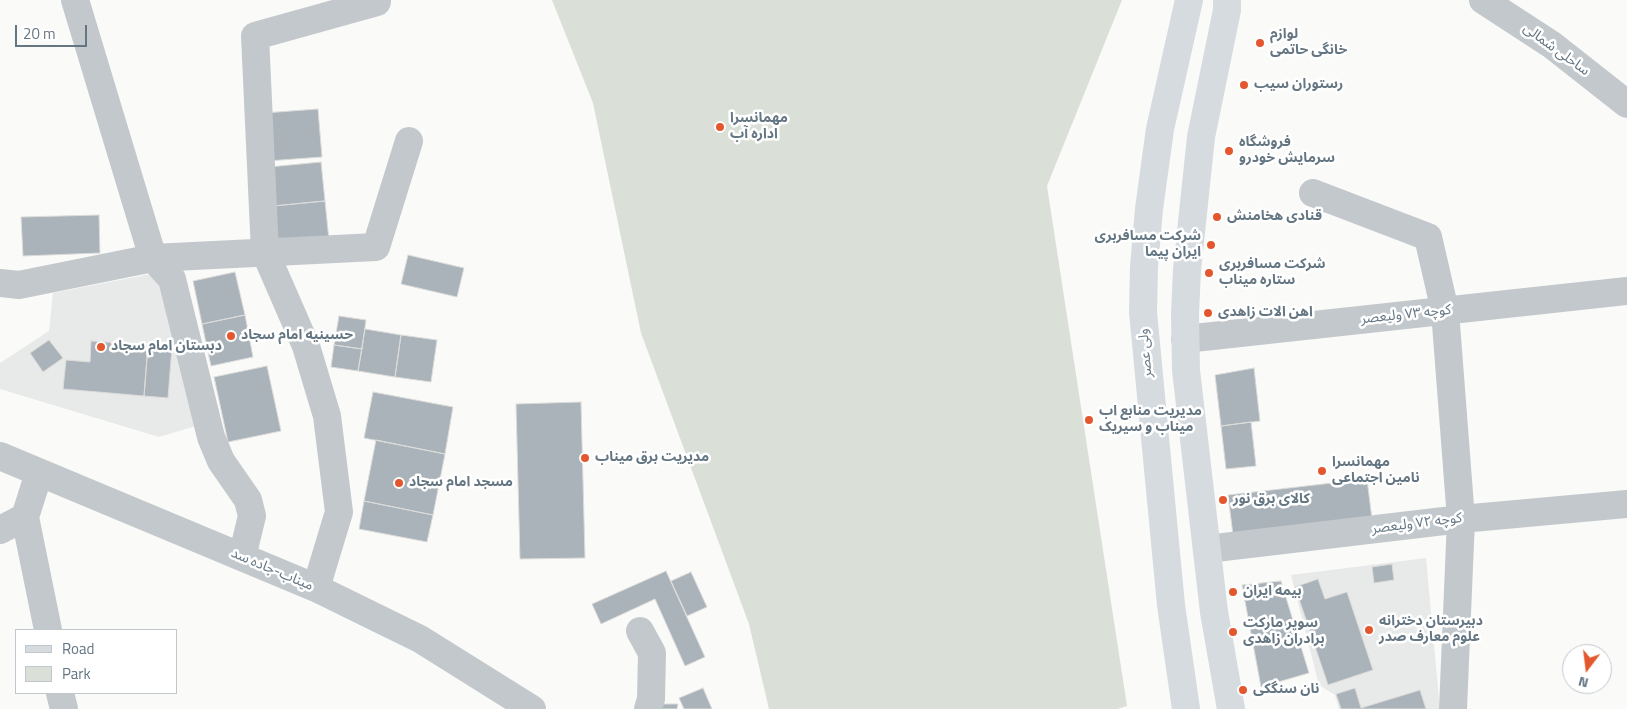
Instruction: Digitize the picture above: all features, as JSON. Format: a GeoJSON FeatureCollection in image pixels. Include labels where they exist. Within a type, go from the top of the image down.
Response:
{"type":"FeatureCollection","features":[{"type":"Feature","properties":{"kind":"main road","name":"ولی عصر"},"geometry":{"type":"LineString","coordinates":[[1186,709],[1171,605],[1143,312],[1148,219],[1159,138],[1190,0]]}},
{"type":"Feature","properties":{"kind":"main road"},"geometry":{"type":"LineString","coordinates":[[1227,0],[1227,10],[1201,137],[1187,270],[1185,339],[1186,370],[1214,612],[1231,709]]}},
{"type":"Feature","properties":{"kind":"street"},"geometry":{"type":"LineString","coordinates":[[75,0],[153,258],[172,280],[211,437],[221,460],[248,500],[252,516],[242,557]]}},
{"type":"Feature","properties":{"kind":"street"},"geometry":{"type":"LineString","coordinates":[[316,588],[339,512],[328,416],[306,346],[265,252],[255,36],[377,2],[377,0]]}},
{"type":"Feature","properties":{"kind":"street","name":"ساحلی شمالی"},"geometry":{"type":"LineString","coordinates":[[1483,0],[1552,45],[1627,104]]}},
{"type":"Feature","properties":{"kind":"street"},"geometry":{"type":"LineString","coordinates":[[0,283],[19,285],[153,258],[376,247],[409,141]]}},
{"type":"Feature","properties":{"kind":"street"},"geometry":{"type":"LineString","coordinates":[[1313,193],[1428,237],[1445,311],[1461,518],[1453,709]]}},
{"type":"Feature","properties":{"kind":"street","name":"کوچه ۷۳ ولیعصر"},"geometry":{"type":"LineString","coordinates":[[1185,339],[1627,291]]}},
{"type":"Feature","properties":{"kind":"street","name":"میناب-جاده سد"},"geometry":{"type":"LineString","coordinates":[[0,456],[316,588],[420,639],[532,709]]}},
{"type":"Feature","properties":{"kind":"street"},"geometry":{"type":"LineString","coordinates":[[39,473],[25,517],[48,629]]}},
{"type":"Feature","properties":{"kind":"street","name":"کوچه ۷۲ ولیعصر"},"geometry":{"type":"LineString","coordinates":[[1207,549],[1461,518],[1627,504]]}},
{"type":"Feature","properties":{"kind":"street"},"geometry":{"type":"LineString","coordinates":[[0,530],[25,517]]}},
{"type":"Feature","properties":{"kind":"street"},"geometry":{"type":"LineString","coordinates":[[640,631],[652,653],[651,699],[648,709]]}},
{"type":"Feature","properties":{"kind":"street"},"geometry":{"type":"LineString","coordinates":[[60,694],[64,709]]}},
{"type":"Feature","properties":{"kind":"shaded area","name":"دبستان امام سجاد"},"geometry":{"type":"Polygon","coordinates":[[[161,272],[196,426],[159,437],[0,389],[0,363],[49,331],[53,293],[161,272]]]}},
{"type":"Feature","properties":{"kind":"shaded area","name":"دبیرستان دخترانه علوم معارف صدر"},"geometry":{"type":"Polygon","coordinates":[[[1426,558],[1440,709],[1339,709],[1335,695],[1319,685],[1291,575],[1426,558]]]}},
{"type":"Feature","properties":{"kind":"green space"},"geometry":{"type":"Polygon","coordinates":[[[552,0],[1122,0],[1047,186],[1127,706],[1117,709],[769,709],[749,624],[641,333],[593,103],[552,0]]]}},
{"type":"Feature","properties":{"kind":"building"},"geometry":{"type":"Polygon","coordinates":[[[318,109],[322,157],[267,161],[264,113],[318,109]]]}},
{"type":"Feature","properties":{"kind":"building"},"geometry":{"type":"Polygon","coordinates":[[[321,162],[325,201],[273,206],[269,167],[321,162]]]}},
{"type":"Feature","properties":{"kind":"building"},"geometry":{"type":"Polygon","coordinates":[[[325,201],[329,240],[276,245],[273,206],[325,201]]]}},
{"type":"Feature","properties":{"kind":"building"},"geometry":{"type":"Polygon","coordinates":[[[99,215],[100,253],[23,256],[21,217],[99,215]]]}},
{"type":"Feature","properties":{"kind":"building"},"geometry":{"type":"Polygon","coordinates":[[[408,255],[464,268],[457,297],[401,284],[408,255]]]}},
{"type":"Feature","properties":{"kind":"building"},"geometry":{"type":"Polygon","coordinates":[[[235,272],[245,315],[202,324],[193,281],[235,272]]]}},
{"type":"Feature","properties":{"kind":"building"},"geometry":{"type":"Polygon","coordinates":[[[245,315],[253,357],[211,366],[202,324],[245,315]]]}},
{"type":"Feature","properties":{"kind":"building"},"geometry":{"type":"Polygon","coordinates":[[[339,316],[366,320],[362,349],[334,345],[339,316]]]}},
{"type":"Feature","properties":{"kind":"building"},"geometry":{"type":"Polygon","coordinates":[[[365,329],[401,335],[395,377],[358,371],[365,329]]]}},
{"type":"Feature","properties":{"kind":"building"},"geometry":{"type":"Polygon","coordinates":[[[401,335],[437,340],[431,382],[395,377],[401,335]]]}},
{"type":"Feature","properties":{"kind":"building"},"geometry":{"type":"Polygon","coordinates":[[[49,340],[63,358],[43,372],[30,353],[49,340]]]}},
{"type":"Feature","properties":{"kind":"building"},"geometry":{"type":"Polygon","coordinates":[[[91,341],[148,345],[144,396],[63,389],[66,360],[90,362],[91,341]]]}},
{"type":"Feature","properties":{"kind":"building"},"geometry":{"type":"Polygon","coordinates":[[[148,345],[172,347],[168,398],[144,396],[148,345]]]}},
{"type":"Feature","properties":{"kind":"building"},"geometry":{"type":"Polygon","coordinates":[[[334,345],[362,349],[358,371],[331,367],[334,345]]]}},
{"type":"Feature","properties":{"kind":"building"},"geometry":{"type":"Polygon","coordinates":[[[267,366],[281,431],[228,442],[214,377],[267,366]]]}},
{"type":"Feature","properties":{"kind":"building"},"geometry":{"type":"Polygon","coordinates":[[[1254,368],[1260,421],[1221,426],[1215,375],[1254,368]]]}},
{"type":"Feature","properties":{"kind":"building"},"geometry":{"type":"Polygon","coordinates":[[[373,392],[453,407],[445,454],[364,438],[373,392]]]}},
{"type":"Feature","properties":{"kind":"building"},"geometry":{"type":"Polygon","coordinates":[[[581,402],[585,558],[520,559],[516,404],[581,402]]]}},
{"type":"Feature","properties":{"kind":"building"},"geometry":{"type":"Polygon","coordinates":[[[1251,422],[1256,466],[1226,469],[1221,426],[1251,422]]]}},
{"type":"Feature","properties":{"kind":"building"},"geometry":{"type":"Polygon","coordinates":[[[376,440],[445,454],[433,515],[364,501],[376,440]]]}},
{"type":"Feature","properties":{"kind":"building"},"geometry":{"type":"Polygon","coordinates":[[[1367,479],[1373,527],[1234,543],[1228,495],[1367,479]]]}},
{"type":"Feature","properties":{"kind":"building"},"geometry":{"type":"Polygon","coordinates":[[[364,501],[433,515],[427,542],[359,529],[364,501]]]}},
{"type":"Feature","properties":{"kind":"building"},"geometry":{"type":"Polygon","coordinates":[[[1392,564],[1394,580],[1374,583],[1372,567],[1392,564]]]}},
{"type":"Feature","properties":{"kind":"building"},"geometry":{"type":"Polygon","coordinates":[[[666,571],[705,657],[685,666],[655,599],[601,624],[592,604],[666,571]]]}},
{"type":"Feature","properties":{"kind":"building"},"geometry":{"type":"Polygon","coordinates":[[[691,572],[707,607],[687,616],[671,581],[691,572]]]}},
{"type":"Feature","properties":{"kind":"building"},"geometry":{"type":"Polygon","coordinates":[[[1318,579],[1325,599],[1347,592],[1373,670],[1328,685],[1295,587],[1318,579]]]}},
{"type":"Feature","properties":{"kind":"building"},"geometry":{"type":"Polygon","coordinates":[[[1281,581],[1309,673],[1261,687],[1242,585],[1281,581]]]}},
{"type":"Feature","properties":{"kind":"building"},"geometry":{"type":"Polygon","coordinates":[[[703,688],[712,709],[684,709],[679,698],[703,688]]]}},
{"type":"Feature","properties":{"kind":"building"},"geometry":{"type":"Polygon","coordinates":[[[1355,688],[1361,708],[1420,690],[1426,709],[1341,709],[1336,694],[1355,688]]]}},
{"type":"Feature","properties":{"kind":"building"},"geometry":{"type":"Polygon","coordinates":[[[658,704],[678,704],[677,709],[658,709],[658,704]]]}},
{"type":"Feature","properties":{"kind":"place","name":"لوازم خانگی حاتمی"},"geometry":{"type":"Point","coordinates":[1260,43]}},
{"type":"Feature","properties":{"kind":"place","name":"رستوران سيب"},"geometry":{"type":"Point","coordinates":[1244,85]}},
{"type":"Feature","properties":{"kind":"place","name":"مهمانسرا اداره آب"},"geometry":{"type":"Point","coordinates":[720,127]}},
{"type":"Feature","properties":{"kind":"place","name":"فروشگاه سرمایش خودرو"},"geometry":{"type":"Point","coordinates":[1229,151]}},
{"type":"Feature","properties":{"kind":"place","name":"قنادی هخامنش"},"geometry":{"type":"Point","coordinates":[1217,217]}},
{"type":"Feature","properties":{"kind":"place","name":"شرکت مسافربری ایران پیما"},"geometry":{"type":"Point","coordinates":[1211,245]}},
{"type":"Feature","properties":{"kind":"place","name":"شرکت مسافربری ستاره میناب"},"geometry":{"type":"Point","coordinates":[1209,273]}},
{"type":"Feature","properties":{"kind":"place","name":"اهن الات زاهدی"},"geometry":{"type":"Point","coordinates":[1208,313]}},
{"type":"Feature","properties":{"kind":"place","name":"حسینیه امام سجاد"},"geometry":{"type":"Point","coordinates":[231,336]}},
{"type":"Feature","properties":{"kind":"place","name":"دبستان امام سجاد"},"geometry":{"type":"Point","coordinates":[101,347]}},
{"type":"Feature","properties":{"kind":"place","name":"مدیریت منابع اب میناب و سیریک"},"geometry":{"type":"Point","coordinates":[1089,420]}},
{"type":"Feature","properties":{"kind":"place","name":"مدیریت برق میناب"},"geometry":{"type":"Point","coordinates":[585,458]}},
{"type":"Feature","properties":{"kind":"place","name":"مهمانسرا نامین اجتماعی"},"geometry":{"type":"Point","coordinates":[1322,471]}},
{"type":"Feature","properties":{"kind":"place","name":"مسجد امام سجاد"},"geometry":{"type":"Point","coordinates":[399,483]}},
{"type":"Feature","properties":{"kind":"place","name":"کالای برق نور"},"geometry":{"type":"Point","coordinates":[1223,500]}},
{"type":"Feature","properties":{"kind":"place","name":"بیمه ایران"},"geometry":{"type":"Point","coordinates":[1233,592]}},
{"type":"Feature","properties":{"kind":"place","name":"دبیرستان دخترانه علوم معارف صدر"},"geometry":{"type":"Point","coordinates":[1369,630]}},
{"type":"Feature","properties":{"kind":"place","name":"سوپر مارکت برادران زاهدی"},"geometry":{"type":"Point","coordinates":[1233,632]}},
{"type":"Feature","properties":{"kind":"place","name":"نان سنگکی"},"geometry":{"type":"Point","coordinates":[1243,690]}}]}
